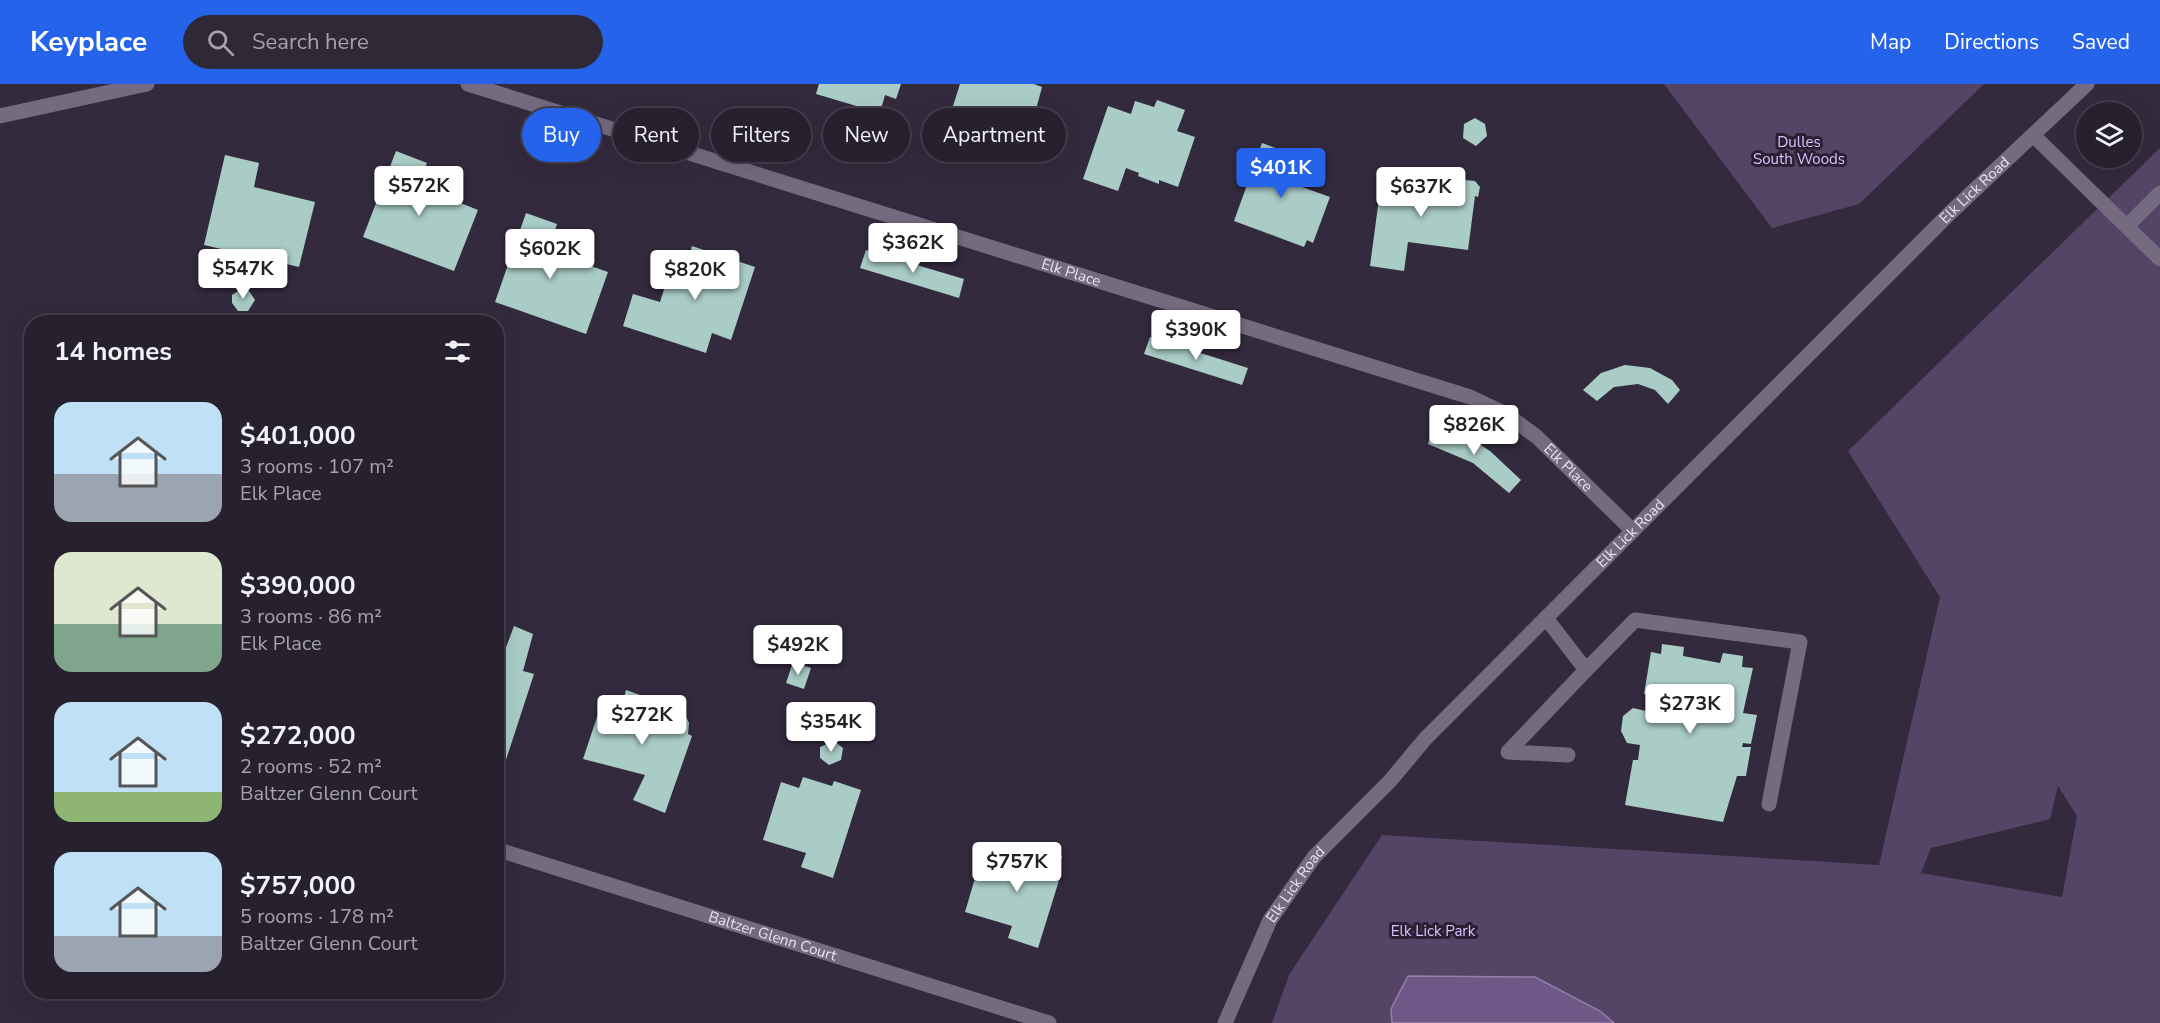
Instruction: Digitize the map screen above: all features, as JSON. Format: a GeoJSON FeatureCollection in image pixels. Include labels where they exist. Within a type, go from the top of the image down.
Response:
{"type":"FeatureCollection","features":[{"type":"Feature","properties":{"kind":"street"},"geometry":{"type":"LineString","coordinates":[[0,116],[147,84]]}},
{"type":"Feature","properties":{"kind":"street","name":"Elk Place"},"geometry":{"type":"LineString","coordinates":[[468,84],[1470,397],[1506,414],[1537,437],[1634,531]]}},
{"type":"Feature","properties":{"kind":"street","name":"Elk Lick Road"},"geometry":{"type":"LineString","coordinates":[[1226,1023],[1270,920],[1314,857],[1390,781],[1425,740],[1949,214],[2087,84]]}},
{"type":"Feature","properties":{"kind":"street"},"geometry":{"type":"LineString","coordinates":[[2033,135],[2160,259]]}},
{"type":"Feature","properties":{"kind":"street"},"geometry":{"type":"LineString","coordinates":[[2127,226],[2160,193]]}},
{"type":"Feature","properties":{"kind":"street"},"geometry":{"type":"LineString","coordinates":[[1546,618],[1586,669]]}},
{"type":"Feature","properties":{"kind":"street"},"geometry":{"type":"LineString","coordinates":[[1568,755],[1508,752],[1635,620],[1800,642],[1769,804]]}},
{"type":"Feature","properties":{"kind":"street","name":"Baltzer Glenn Court"},"geometry":{"type":"LineString","coordinates":[[504,852],[1049,1023]]}},
{"type":"Feature","properties":{"kind":"green space","name":"Dulles South Woods"},"geometry":{"type":"Polygon","coordinates":[[[1664,84],[1984,84],[1859,204],[1772,228],[1664,84]]]}},
{"type":"Feature","properties":{"kind":"green space","name":"Elk Lick Park"},"geometry":{"type":"Polygon","coordinates":[[[2160,148],[2160,1023],[1272,1023],[1289,975],[1382,835],[1879,865],[1940,597],[1848,451],[2142,168],[2160,148]],[[2058,786],[2050,819],[1931,848],[1921,873],[2062,897],[2077,816],[2058,786]]]}},
{"type":"Feature","properties":{"kind":"shaded area"},"geometry":{"type":"Polygon","coordinates":[[[1408,976],[1535,977],[1600,1011],[1614,1023],[1392,1023],[1391,1009],[1408,976]]]}},
{"type":"Feature","properties":{"kind":"building"},"geometry":{"type":"Polygon","coordinates":[[[819,84],[901,84],[896,99],[885,95],[881,108],[863,108],[816,94],[819,84]]]}},
{"type":"Feature","properties":{"kind":"building"},"geometry":{"type":"Polygon","coordinates":[[[960,84],[1034,84],[1042,87],[1036,108],[952,108],[960,84]]]}},
{"type":"Feature","properties":{"kind":"building"},"geometry":{"type":"Polygon","coordinates":[[[1157,100],[1185,110],[1177,131],[1195,137],[1178,187],[1159,180],[1159,184],[1138,176],[1139,173],[1126,168],[1118,191],[1083,179],[1108,106],[1131,114],[1135,101],[1154,107],[1157,100]]]}},
{"type":"Feature","properties":{"kind":"building"},"geometry":{"type":"Polygon","coordinates":[[[1475,118],[1485,124],[1487,136],[1476,146],[1463,138],[1464,124],[1475,118]]]}},
{"type":"Feature","properties":{"kind":"building"},"geometry":{"type":"Polygon","coordinates":[[[1262,143],[1295,155],[1292,164],[1300,167],[1305,178],[1302,187],[1330,197],[1313,243],[1307,240],[1304,247],[1234,221],[1262,143]]]}},
{"type":"Feature","properties":{"kind":"building"},"geometry":{"type":"Polygon","coordinates":[[[396,151],[427,163],[417,187],[442,196],[444,190],[460,196],[458,202],[478,210],[454,271],[363,237],[396,151]]]}},
{"type":"Feature","properties":{"kind":"building"},"geometry":{"type":"Polygon","coordinates":[[[225,155],[259,163],[254,187],[315,202],[299,267],[204,245],[225,155]]]}},
{"type":"Feature","properties":{"kind":"building"},"geometry":{"type":"Polygon","coordinates":[[[1382,176],[1424,182],[1424,178],[1462,183],[1465,180],[1475,181],[1480,187],[1478,197],[1475,196],[1468,250],[1408,242],[1404,271],[1370,266],[1382,176]]]}},
{"type":"Feature","properties":{"kind":"building"},"geometry":{"type":"Polygon","coordinates":[[[526,213],[557,224],[548,251],[608,272],[586,334],[495,302],[526,213]]]}},
{"type":"Feature","properties":{"kind":"building"},"geometry":{"type":"Polygon","coordinates":[[[692,246],[755,267],[731,340],[712,333],[706,353],[623,326],[633,294],[660,302],[676,252],[689,257],[692,246]]]}},
{"type":"Feature","properties":{"kind":"building"},"geometry":{"type":"Polygon","coordinates":[[[866,250],[964,279],[959,298],[860,268],[866,250]]]}},
{"type":"Feature","properties":{"kind":"building"},"geometry":{"type":"Polygon","coordinates":[[[241,289],[249,291],[255,300],[248,311],[238,311],[232,303],[232,295],[241,289]]]}},
{"type":"Feature","properties":{"kind":"building"},"geometry":{"type":"Polygon","coordinates":[[[1150,337],[1248,368],[1242,385],[1144,354],[1150,337]]]}},
{"type":"Feature","properties":{"kind":"building"},"geometry":{"type":"Polygon","coordinates":[[[1625,365],[1650,368],[1672,380],[1680,390],[1668,404],[1655,390],[1638,384],[1614,387],[1597,401],[1583,390],[1601,373],[1625,365]]]}},
{"type":"Feature","properties":{"kind":"building"},"geometry":{"type":"Polygon","coordinates":[[[1433,425],[1473,440],[1490,451],[1521,480],[1509,493],[1473,463],[1428,444],[1433,425]]]}},
{"type":"Feature","properties":{"kind":"building"},"geometry":{"type":"Polygon","coordinates":[[[514,626],[533,634],[523,671],[534,674],[504,766],[504,650],[514,626]]]}},
{"type":"Feature","properties":{"kind":"building"},"geometry":{"type":"Polygon","coordinates":[[[1662,644],[1684,647],[1683,656],[1720,663],[1723,653],[1743,656],[1742,667],[1753,668],[1743,713],[1757,715],[1751,744],[1743,743],[1742,747],[1751,747],[1746,776],[1737,776],[1723,822],[1625,805],[1633,760],[1638,760],[1640,745],[1627,743],[1621,731],[1623,716],[1633,708],[1646,711],[1649,695],[1644,694],[1651,652],[1661,654],[1662,644]]]}},
{"type":"Feature","properties":{"kind":"building"},"geometry":{"type":"Polygon","coordinates":[[[793,662],[811,668],[804,689],[786,683],[793,662]]]}},
{"type":"Feature","properties":{"kind":"building"},"geometry":{"type":"Polygon","coordinates":[[[626,690],[651,699],[650,713],[661,718],[672,708],[684,712],[689,723],[688,734],[692,736],[665,813],[633,800],[645,775],[583,759],[603,699],[622,705],[626,690]]]}},
{"type":"Feature","properties":{"kind":"building"},"geometry":{"type":"Polygon","coordinates":[[[834,741],[843,748],[841,760],[829,765],[820,758],[820,747],[834,741]]]}},
{"type":"Feature","properties":{"kind":"building"},"geometry":{"type":"Polygon","coordinates":[[[803,777],[832,786],[834,781],[861,790],[833,878],[801,867],[806,853],[763,840],[781,782],[799,788],[803,777]]]}},
{"type":"Feature","properties":{"kind":"building"},"geometry":{"type":"Polygon","coordinates":[[[1034,848],[1062,856],[1057,873],[1061,874],[1038,948],[1008,938],[1012,926],[965,912],[981,858],[1001,864],[1006,850],[1030,858],[1034,848]]]}}]}
